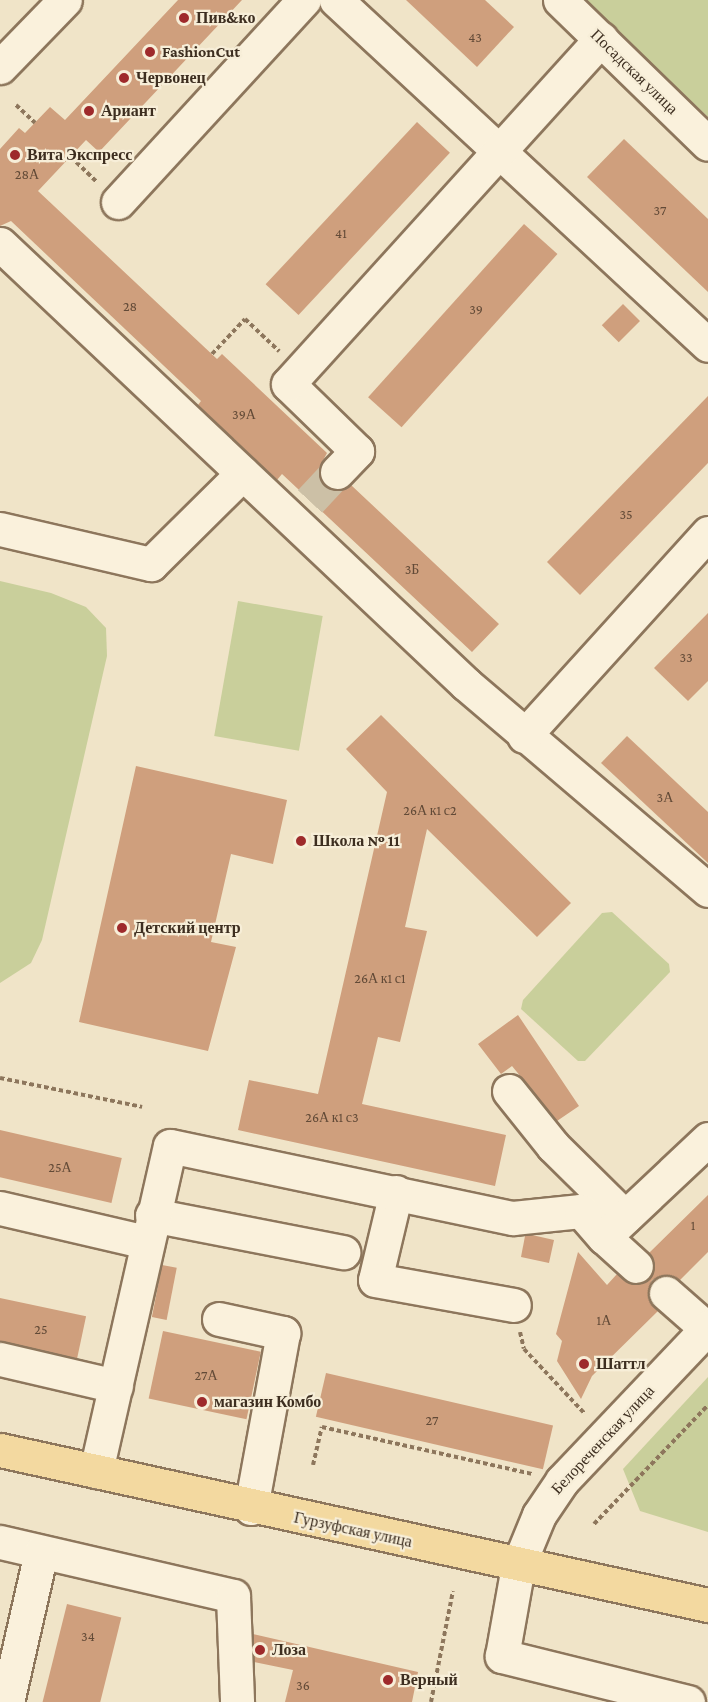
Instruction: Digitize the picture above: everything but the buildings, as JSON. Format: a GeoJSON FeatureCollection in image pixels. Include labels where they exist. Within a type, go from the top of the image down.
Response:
{"type":"FeatureCollection","features":[{"type":"Feature","properties":{"kind":"main road","name":"Гурзуфская улица"},"geometry":{"type":"LineString","coordinates":[[0,1450],[251,1508],[708,1605]]}},
{"type":"Feature","properties":{"kind":"street"},"geometry":{"type":"LineString","coordinates":[[0,67],[65,0]]}},
{"type":"Feature","properties":{"kind":"street"},"geometry":{"type":"LineString","coordinates":[[118,202],[304,0]]}},
{"type":"Feature","properties":{"kind":"street"},"geometry":{"type":"LineString","coordinates":[[336,0],[708,345]]}},
{"type":"Feature","properties":{"kind":"street","name":"Посадская улица"},"geometry":{"type":"LineString","coordinates":[[560,0],[708,144]]}},
{"type":"Feature","properties":{"kind":"street"},"geometry":{"type":"LineString","coordinates":[[337,472],[357,451],[288,384],[601,39]]}},
{"type":"Feature","properties":{"kind":"street"},"geometry":{"type":"LineString","coordinates":[[0,244],[243,473],[301,510],[524,736],[708,890]]}},
{"type":"Feature","properties":{"kind":"street"},"geometry":{"type":"LineString","coordinates":[[0,529],[151,564],[243,473]]}},
{"type":"Feature","properties":{"kind":"street"},"geometry":{"type":"LineString","coordinates":[[524,736],[708,533]]}},
{"type":"Feature","properties":{"kind":"street"},"geometry":{"type":"LineString","coordinates":[[509,1091],[615,1227],[636,1266]]}},
{"type":"Feature","properties":{"kind":"street"},"geometry":{"type":"LineString","coordinates":[[615,1227],[708,1138]]}},
{"type":"Feature","properties":{"kind":"street"},"geometry":{"type":"LineString","coordinates":[[96,1471],[149,1228],[170,1146],[513,1218],[581,1211],[615,1227]]}},
{"type":"Feature","properties":{"kind":"street"},"geometry":{"type":"LineString","coordinates":[[396,1192],[375,1280],[514,1305]]}},
{"type":"Feature","properties":{"kind":"street"},"geometry":{"type":"LineString","coordinates":[[0,1208],[343,1252]]}},
{"type":"Feature","properties":{"kind":"street"},"geometry":{"type":"LineString","coordinates":[[666,1293],[707,1328]]}},
{"type":"Feature","properties":{"kind":"street"},"geometry":{"type":"LineString","coordinates":[[219,1319],[283,1333],[251,1508]]}},
{"type":"Feature","properties":{"kind":"street","name":"Белореченская улица"},"geometry":{"type":"LineString","coordinates":[[688,1702],[502,1656],[518,1566],[538,1515],[562,1481],[707,1328]]}},
{"type":"Feature","properties":{"kind":"street"},"geometry":{"type":"LineString","coordinates":[[0,1359],[116,1386]]}},
{"type":"Feature","properties":{"kind":"street"},"geometry":{"type":"LineString","coordinates":[[0,1542],[233,1596],[237,1702]]}},
{"type":"Feature","properties":{"kind":"street"},"geometry":{"type":"LineString","coordinates":[[7,1702],[40,1552]]}},
{"type":"Feature","properties":{"kind":"path"},"geometry":{"type":"LineString","coordinates":[[16,105],[35,123]]}},
{"type":"Feature","properties":{"kind":"path"},"geometry":{"type":"LineString","coordinates":[[70,157],[118,202]]}},
{"type":"Feature","properties":{"kind":"path"},"geometry":{"type":"LineString","coordinates":[[212,354],[245,319],[300,370]]}},
{"type":"Feature","properties":{"kind":"path"},"geometry":{"type":"LineString","coordinates":[[0,1078],[142,1107]]}},
{"type":"Feature","properties":{"kind":"path"},"geometry":{"type":"LineString","coordinates":[[514,1305],[524,1349],[584,1413]]}},
{"type":"Feature","properties":{"kind":"path"},"geometry":{"type":"LineString","coordinates":[[594,1524],[708,1406]]}},
{"type":"Feature","properties":{"kind":"path"},"geometry":{"type":"LineString","coordinates":[[314,1465],[322,1427],[543,1476]]}},
{"type":"Feature","properties":{"kind":"path"},"geometry":{"type":"LineString","coordinates":[[430,1702],[453,1591]]}},
{"type":"Feature","properties":{"kind":"green space"},"geometry":{"type":"Polygon","coordinates":[[[584,0],[708,0],[708,117],[584,0]]]}},
{"type":"Feature","properties":{"kind":"green space"},"geometry":{"type":"Polygon","coordinates":[[[0,581],[51,593],[86,607],[106,628],[107,656],[42,940],[31,963],[0,983],[0,581]]]}},
{"type":"Feature","properties":{"kind":"green space"},"geometry":{"type":"Polygon","coordinates":[[[238,601],[323,616],[299,751],[214,736],[238,601]]]}},
{"type":"Feature","properties":{"kind":"green space"},"geometry":{"type":"Polygon","coordinates":[[[612,912],[669,964],[670,972],[585,1061],[578,1061],[521,1009],[523,1000],[602,913],[612,912]]]}},
{"type":"Feature","properties":{"kind":"green space"},"geometry":{"type":"Polygon","coordinates":[[[708,1377],[708,1532],[640,1511],[623,1469],[708,1377]]]}},
{"type":"Feature","properties":{"kind":"tunnel"},"geometry":{"type":"LineString","coordinates":[[310,501],[337,472]]}},
{"type":"Feature","properties":{"kind":"place","name":"Пив&ко"},"geometry":{"type":"Point","coordinates":[184,18]}},
{"type":"Feature","properties":{"kind":"place","name":"FashionCut"},"geometry":{"type":"Point","coordinates":[150,52]}},
{"type":"Feature","properties":{"kind":"place","name":"Червонец"},"geometry":{"type":"Point","coordinates":[124,78]}},
{"type":"Feature","properties":{"kind":"place","name":"Ариант"},"geometry":{"type":"Point","coordinates":[89,111]}},
{"type":"Feature","properties":{"kind":"place","name":"Вита Экспресс"},"geometry":{"type":"Point","coordinates":[15,155]}},
{"type":"Feature","properties":{"kind":"place","name":"Школа № 11"},"geometry":{"type":"Point","coordinates":[301,841]}},
{"type":"Feature","properties":{"kind":"place","name":"Детский центр"},"geometry":{"type":"Point","coordinates":[122,928]}},
{"type":"Feature","properties":{"kind":"place","name":"Шаттл"},"geometry":{"type":"Point","coordinates":[584,1364]}},
{"type":"Feature","properties":{"kind":"place","name":"магазин Комбо"},"geometry":{"type":"Point","coordinates":[202,1402]}},
{"type":"Feature","properties":{"kind":"place","name":"Лоза"},"geometry":{"type":"Point","coordinates":[260,1650]}},
{"type":"Feature","properties":{"kind":"place","name":"Верный"},"geometry":{"type":"Point","coordinates":[388,1680]}}]}
